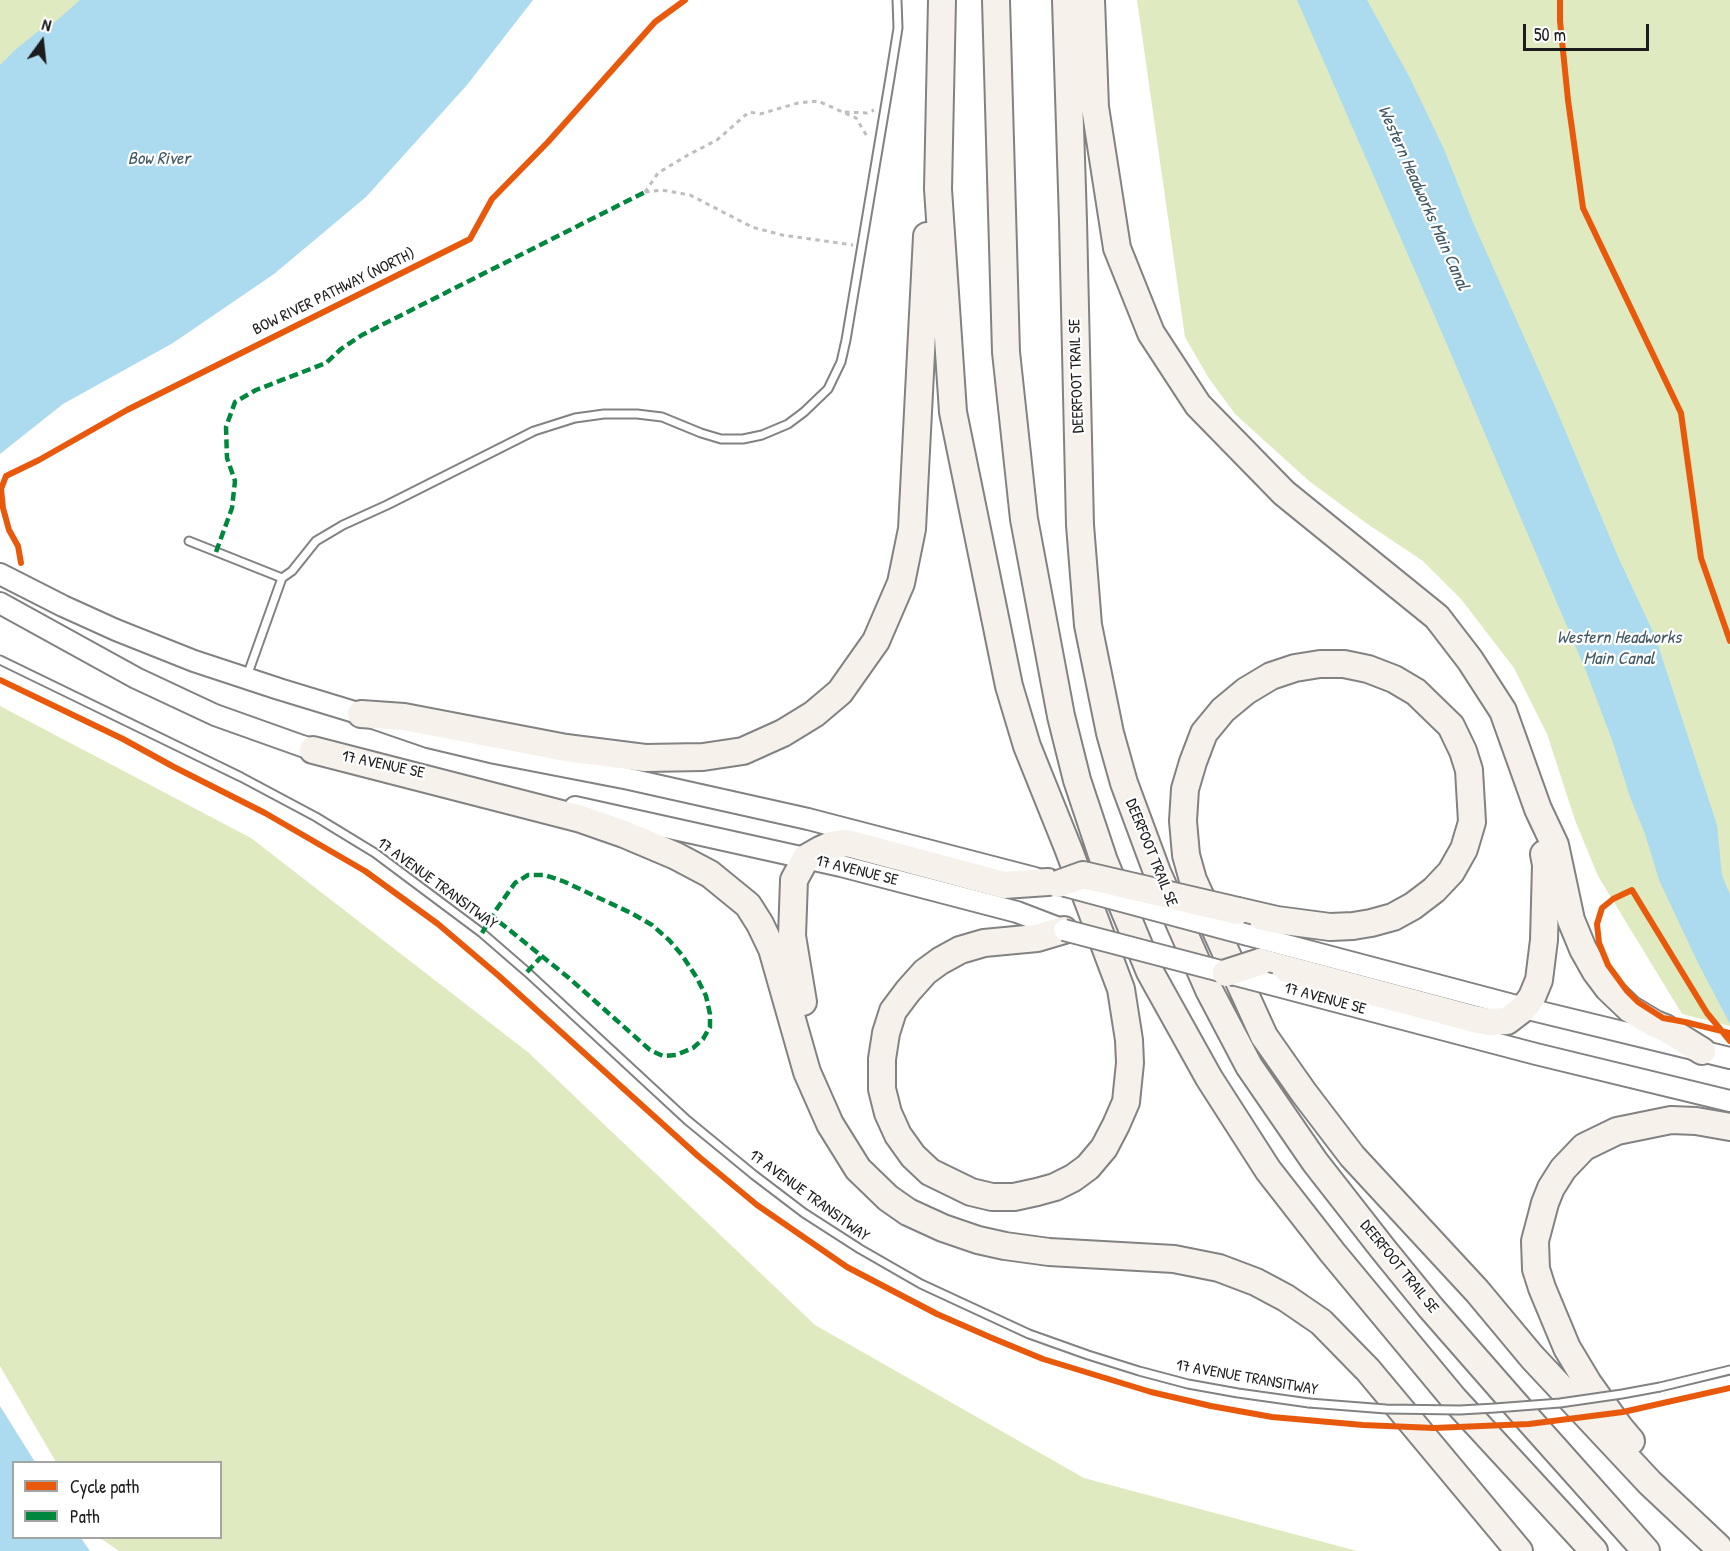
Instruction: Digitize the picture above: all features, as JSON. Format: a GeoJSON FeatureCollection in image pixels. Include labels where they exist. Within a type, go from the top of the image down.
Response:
{"type":"FeatureCollection","features":[{"type":"Feature","properties":{"kind":"highway"},"geometry":{"type":"LineString","coordinates":[[942,0],[938,189],[953,412],[1009,686],[1027,746],[1068,848],[1120,989],[1130,1040],[1129,1086],[1126,1102],[1104,1148],[1088,1167],[1074,1178],[1055,1187],[1014,1197],[992,1197],[971,1192],[930,1172],[913,1156],[898,1135],[888,1113],[882,1089],[882,1059],[886,1033],[893,1011],[925,972],[960,950],[984,943],[1037,938],[1064,930]]}},
{"type":"Feature","properties":{"kind":"highway"},"geometry":{"type":"LineString","coordinates":[[996,0],[1006,352],[1024,519],[1061,716],[1077,780],[1104,861],[1150,972],[1209,1078],[1268,1170],[1332,1252],[1454,1399],[1594,1551]]}},
{"type":"Feature","properties":{"kind":"highway","name":"DEERFOOT TRAIL SE"},"geometry":{"type":"LineString","coordinates":[[1066,0],[1080,525],[1088,625],[1113,743],[1124,783],[1157,872],[1209,990],[1249,1066],[1315,1162],[1431,1308],[1646,1551]]}},
{"type":"Feature","properties":{"kind":"highway"},"geometry":{"type":"LineString","coordinates":[[1091,0],[1095,107],[1117,248],[1151,333],[1198,405],[1284,493],[1437,617],[1470,660],[1503,711],[1538,809],[1555,845],[1571,920],[1596,972],[1630,1009],[1702,1051]]}},
{"type":"Feature","properties":{"kind":"highway"},"geometry":{"type":"LineString","coordinates":[[360,714],[404,717],[566,748],[645,758],[704,757],[742,751],[783,733],[814,714],[840,692],[876,641],[901,583],[912,530],[928,224],[938,189]]}},
{"type":"Feature","properties":{"kind":"highway"},"geometry":{"type":"LineString","coordinates":[[830,1124],[798,983],[792,936],[794,880],[806,858],[831,845],[847,843],[1004,885],[1053,883],[1083,875],[1238,911],[1304,925],[1353,926],[1393,917],[1413,906],[1434,890],[1450,872],[1464,849],[1472,822],[1469,770],[1451,726],[1416,692],[1394,679],[1368,669],[1344,664],[1320,664],[1296,668],[1271,676],[1246,691],[1223,710],[1204,733],[1185,789],[1183,821],[1186,855],[1193,880],[1264,1036],[1352,1156],[1477,1291],[1539,1365],[1650,1483],[1719,1549]]}},
{"type":"Feature","properties":{"kind":"highway"},"geometry":{"type":"LineString","coordinates":[[313,750],[581,819],[676,856],[710,874],[748,905],[760,924],[772,949],[807,1072],[830,1124],[858,1168],[888,1198],[908,1212],[943,1228],[978,1240],[1049,1252],[1174,1259],[1219,1268],[1256,1282],[1286,1298],[1321,1322],[1368,1370],[1519,1551]]}},
{"type":"Feature","properties":{"kind":"highway"},"geometry":{"type":"LineString","coordinates":[[1226,973],[1265,973],[1474,1020],[1507,1021],[1524,1008],[1532,998],[1539,980],[1544,940],[1546,865],[1538,809]]}},
{"type":"Feature","properties":{"kind":"highway"},"geometry":{"type":"LineString","coordinates":[[1719,1549],[1620,1428],[1588,1383],[1567,1348],[1553,1318],[1536,1269],[1535,1241],[1551,1188],[1563,1169],[1584,1148],[1617,1131],[1671,1120],[1696,1121],[1730,1127]]}},
{"type":"Feature","properties":{"kind":"main road"},"geometry":{"type":"LineString","coordinates":[[0,574],[116,630],[194,661],[428,737],[796,816],[1524,1008],[1730,1058]]}},
{"type":"Feature","properties":{"kind":"main road","name":"17 AVENUE SE"},"geometry":{"type":"LineString","coordinates":[[0,603],[136,678],[215,715],[313,750],[806,858],[1017,912],[1064,930],[1226,973]]}},
{"type":"Feature","properties":{"kind":"main road","name":"17 AVENUE SE"},"geometry":{"type":"LineString","coordinates":[[1265,973],[1525,1051],[1730,1101]]}},
{"type":"Feature","properties":{"kind":"lane"},"geometry":{"type":"LineString","coordinates":[[246,678],[282,578],[292,571],[316,541],[343,525],[534,431],[575,418],[604,414],[662,417],[721,439],[743,439],[762,435],[788,424],[828,389],[841,362],[862,247],[898,28],[897,0]]}},
{"type":"Feature","properties":{"kind":"lane"},"geometry":{"type":"LineString","coordinates":[[189,541],[282,578]]}},
{"type":"Feature","properties":{"kind":"lane","name":"17 AVENUE TRANSITWAY"},"geometry":{"type":"LineString","coordinates":[[0,660],[242,777],[375,853],[482,933],[687,1120],[804,1213],[921,1284],[1029,1334],[1129,1368],[1198,1386],[1309,1403],[1386,1409],[1496,1408],[1571,1401],[1660,1387],[1730,1371]]}},
{"type":"Feature","properties":{"kind":"path"},"geometry":{"type":"LineString","coordinates":[[840,111],[856,114],[867,113],[887,100]]}},
{"type":"Feature","properties":{"kind":"path"},"geometry":{"type":"LineString","coordinates":[[862,247],[782,235],[752,227],[690,195],[662,190],[645,192],[658,173],[717,140],[749,112],[760,114],[798,103],[818,101],[856,118],[878,152]]}},
{"type":"Feature","properties":{"kind":"green space"},"geometry":{"type":"Polygon","coordinates":[[[0,0],[132,0],[0,99],[0,0]]]}},
{"type":"Feature","properties":{"kind":"green space"},"geometry":{"type":"Polygon","coordinates":[[[1137,0],[1730,0],[1730,1026],[1682,1014],[1598,876],[1575,820],[1547,734],[1514,668],[1461,599],[1423,561],[1309,481],[1235,414],[1208,377],[1185,337],[1137,0]]]}},
{"type":"Feature","properties":{"kind":"green space"},"geometry":{"type":"Polygon","coordinates":[[[0,706],[251,838],[529,1053],[815,1325],[1084,1478],[1357,1551],[119,1551],[101,1539],[222,1539],[222,1461],[55,1461],[0,1366],[0,706]]]}},
{"type":"Feature","properties":{"kind":"water","name":"Bow River"},"geometry":{"type":"Polygon","coordinates":[[[80,0],[533,0],[467,85],[366,197],[274,274],[173,343],[63,404],[0,454],[0,65],[47,24],[55,22],[80,0]]]}},
{"type":"Feature","properties":{"kind":"water","name":"Western Headworks Main Canal"},"geometry":{"type":"Polygon","coordinates":[[[1297,0],[1367,0],[1410,78],[1444,149],[1472,220],[1557,411],[1619,559],[1655,636],[1717,825],[1722,875],[1730,895],[1730,1024],[1659,880],[1645,834],[1586,671],[1297,0]]]}},
{"type":"Feature","properties":{"kind":"water"},"geometry":{"type":"Polygon","coordinates":[[[0,1406],[34,1461],[12,1461],[12,1539],[82,1539],[90,1551],[0,1551],[0,1406]]]}},
{"type":"Feature","properties":{"kind":"marked path"},"geometry":{"type":"LineString","coordinates":[[216,552],[232,508],[235,481],[227,458],[226,427],[235,402],[256,390],[326,363],[341,349],[362,335],[645,192]]}},
{"type":"Feature","properties":{"kind":"marked path"},"geometry":{"type":"LineString","coordinates":[[482,933],[492,916],[515,883],[528,875],[545,875],[565,882],[631,913],[652,925],[669,940],[682,955],[706,996],[710,1027],[703,1039],[693,1048],[676,1055],[663,1056],[650,1050],[569,978],[492,916]]}},
{"type":"Feature","properties":{"kind":"marked path"},"geometry":{"type":"LineString","coordinates":[[527,972],[541,957]]}},
{"type":"Feature","properties":{"kind":"cycle path","name":"BOW RIVER PATHWAY (NORTH)"},"geometry":{"type":"LineString","coordinates":[[21,563],[18,546],[9,530],[3,508],[1,489],[6,476],[127,410],[470,239],[492,199],[548,142],[655,22],[685,0]]}},
{"type":"Feature","properties":{"kind":"cycle path"},"geometry":{"type":"LineString","coordinates":[[1560,0],[1568,100],[1583,208],[1681,413],[1701,558],[1730,641]]}},
{"type":"Feature","properties":{"kind":"cycle path"},"geometry":{"type":"LineString","coordinates":[[0,680],[123,739],[265,813],[365,871],[438,924],[499,976],[698,1156],[757,1205],[847,1267],[937,1314],[1043,1359],[1151,1392],[1272,1417],[1363,1425],[1434,1428],[1529,1424],[1623,1412],[1730,1388]]}},
{"type":"Feature","properties":{"kind":"cycle path"},"geometry":{"type":"LineString","coordinates":[[1730,1033],[1685,1022],[1663,1018],[1638,1002],[1608,965],[1599,943],[1597,924],[1602,908],[1613,899],[1632,890],[1707,1013],[1730,1041]]}}]}
